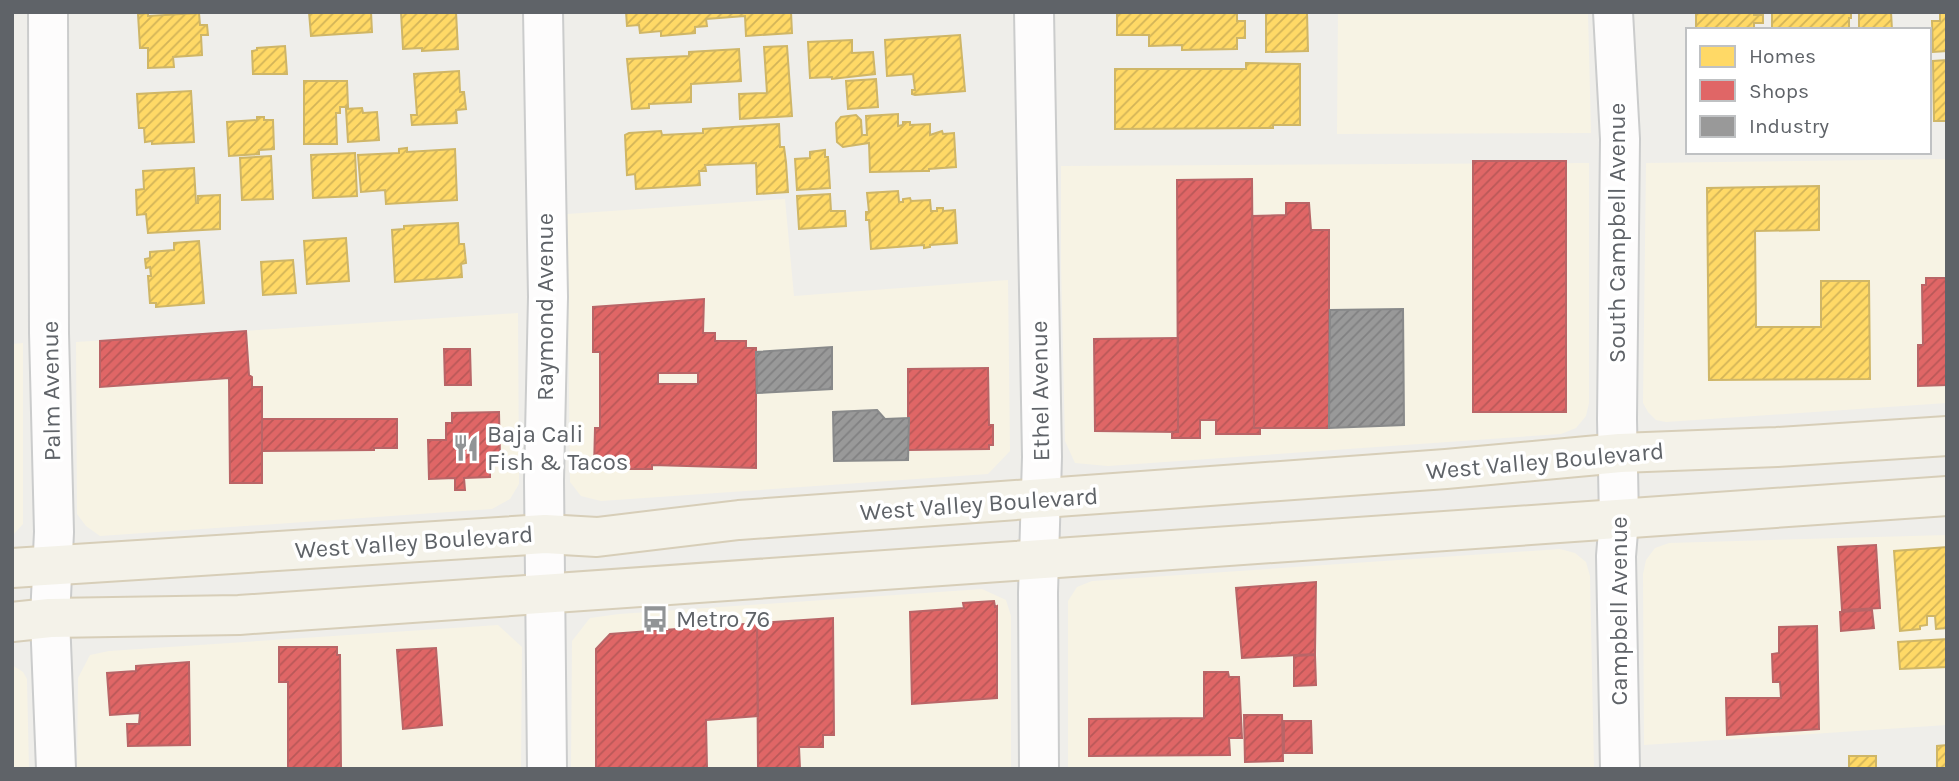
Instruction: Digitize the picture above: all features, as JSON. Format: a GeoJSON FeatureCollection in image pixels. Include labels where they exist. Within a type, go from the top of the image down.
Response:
{"type":"FeatureCollection","features":[{"type":"Feature","properties":{"kind":"main road","name":"West Valley Boulevard"},"geometry":{"type":"LineString","coordinates":[[12,568],[545,534],[597,537],[739,520],[1041,500],[1620,453],[1777,447],[1947,436]]}},
{"type":"Feature","properties":{"kind":"main road"},"geometry":{"type":"LineString","coordinates":[[12,622],[50,618],[239,615],[1947,496]]}},
{"type":"Feature","properties":{"kind":"street","name":"Palm Avenue"},"geometry":{"type":"LineString","coordinates":[[48,12],[53,565],[50,618],[56,769]]}},
{"type":"Feature","properties":{"kind":"street","name":"Raymond Avenue"},"geometry":{"type":"LineString","coordinates":[[542,12],[548,297],[544,480],[547,769]]}},
{"type":"Feature","properties":{"kind":"street","name":"Ethel Avenue"},"geometry":{"type":"LineString","coordinates":[[1034,12],[1041,500],[1039,769]]}},
{"type":"Feature","properties":{"kind":"street","name":"South Campbell Avenue"},"geometry":{"type":"LineString","coordinates":[[1613,12],[1620,139],[1617,419],[1620,453]]}},
{"type":"Feature","properties":{"kind":"street","name":"Campbell Avenue"},"geometry":{"type":"LineString","coordinates":[[1620,453],[1616,556],[1620,769]]}},
{"type":"Feature","properties":{"kind":"shaded area"},"geometry":{"type":"Polygon","coordinates":[[[1338,12],[1588,12],[1591,133],[1337,134],[1338,12]]]}},
{"type":"Feature","properties":{"kind":"shaded area"},"geometry":{"type":"Polygon","coordinates":[[[1947,159],[1947,403],[1666,422],[1656,420],[1648,412],[1643,403],[1646,163],[1947,159]]]}},
{"type":"Feature","properties":{"kind":"shaded area"},"geometry":{"type":"Polygon","coordinates":[[[1589,163],[1589,403],[1586,416],[1576,428],[1561,434],[1108,466],[1075,463],[1065,441],[1061,166],[1589,163]]]}},
{"type":"Feature","properties":{"kind":"shaded area"},"geometry":{"type":"Polygon","coordinates":[[[785,199],[794,296],[1008,280],[1010,451],[988,474],[601,501],[581,496],[570,482],[567,214],[785,199]]]}},
{"type":"Feature","properties":{"kind":"shaded area"},"geometry":{"type":"Polygon","coordinates":[[[518,313],[519,484],[510,499],[492,509],[100,536],[86,526],[77,514],[76,342],[518,313]]]}},
{"type":"Feature","properties":{"kind":"shaded area"},"geometry":{"type":"Polygon","coordinates":[[[23,343],[23,524],[12,536],[12,344],[23,343]]]}},
{"type":"Feature","properties":{"kind":"shaded area"},"geometry":{"type":"Polygon","coordinates":[[[1947,535],[1947,725],[1644,745],[1643,574],[1646,560],[1655,548],[1669,543],[1947,535]]]}},
{"type":"Feature","properties":{"kind":"shaded area"},"geometry":{"type":"Polygon","coordinates":[[[1560,549],[1575,553],[1586,562],[1590,576],[1594,769],[1068,769],[1068,601],[1077,587],[1092,581],[1560,549]]]}},
{"type":"Feature","properties":{"kind":"shaded area"},"geometry":{"type":"Polygon","coordinates":[[[982,589],[1006,600],[1011,616],[1011,769],[571,769],[572,641],[590,618],[982,589]]]}},
{"type":"Feature","properties":{"kind":"shaded area"},"geometry":{"type":"Polygon","coordinates":[[[498,625],[522,647],[521,769],[77,769],[78,678],[90,655],[109,651],[498,625]]]}},
{"type":"Feature","properties":{"kind":"shaded area"},"geometry":{"type":"Polygon","coordinates":[[[12,665],[23,672],[27,679],[29,769],[12,769],[12,665]]]}},
{"type":"Feature","properties":{"kind":"building: Homes"},"geometry":{"type":"Polygon","coordinates":[[[309,12],[371,12],[372,32],[311,36],[309,12]]]}},
{"type":"Feature","properties":{"kind":"building: Homes"},"geometry":{"type":"Polygon","coordinates":[[[401,12],[456,12],[458,49],[403,49],[401,12]]]}},
{"type":"Feature","properties":{"kind":"building: Homes"},"geometry":{"type":"Polygon","coordinates":[[[626,12],[791,12],[792,33],[746,36],[745,16],[706,19],[707,26],[695,27],[695,33],[661,36],[661,31],[640,33],[639,25],[627,26],[626,12]]]}},
{"type":"Feature","properties":{"kind":"building: Homes"},"geometry":{"type":"Polygon","coordinates":[[[1117,12],[1237,12],[1237,21],[1245,21],[1245,38],[1237,38],[1237,49],[1182,50],[1182,45],[1149,46],[1149,35],[1117,35],[1117,12]]]}},
{"type":"Feature","properties":{"kind":"building: Homes"},"geometry":{"type":"Polygon","coordinates":[[[1266,12],[1307,12],[1308,51],[1266,52],[1266,12]]]}},
{"type":"Feature","properties":{"kind":"building: Homes"},"geometry":{"type":"Polygon","coordinates":[[[1696,12],[1754,12],[1754,15],[1763,15],[1763,23],[1754,23],[1754,28],[1696,28],[1696,12]]]}},
{"type":"Feature","properties":{"kind":"building: Homes"},"geometry":{"type":"Polygon","coordinates":[[[1772,12],[1851,12],[1849,28],[1772,28],[1772,12]]]}},
{"type":"Feature","properties":{"kind":"building: Homes"},"geometry":{"type":"Polygon","coordinates":[[[1859,12],[1891,12],[1892,28],[1859,28],[1859,12]]]}},
{"type":"Feature","properties":{"kind":"building: Homes"},"geometry":{"type":"Polygon","coordinates":[[[1940,12],[1947,12],[1947,51],[1933,52],[1932,21],[1940,21],[1940,12]]]}},
{"type":"Feature","properties":{"kind":"building: Homes"},"geometry":{"type":"Polygon","coordinates":[[[148,13],[148,16],[199,13],[200,25],[207,25],[208,35],[201,35],[202,55],[173,57],[174,67],[148,68],[148,48],[140,48],[138,14],[148,13]]]}},
{"type":"Feature","properties":{"kind":"building: Homes"},"geometry":{"type":"Polygon","coordinates":[[[960,35],[965,91],[915,95],[912,94],[912,90],[915,90],[913,74],[887,76],[885,40],[960,35]]]}},
{"type":"Feature","properties":{"kind":"building: Homes"},"geometry":{"type":"Polygon","coordinates":[[[852,40],[852,53],[873,52],[875,74],[832,79],[810,78],[808,42],[852,40]]]}},
{"type":"Feature","properties":{"kind":"building: Homes"},"geometry":{"type":"Polygon","coordinates":[[[285,46],[287,74],[253,74],[252,51],[257,48],[285,46]]]}},
{"type":"Feature","properties":{"kind":"building: Homes"},"geometry":{"type":"Polygon","coordinates":[[[787,46],[792,116],[740,119],[739,94],[767,93],[764,47],[787,46]]]}},
{"type":"Feature","properties":{"kind":"building: Homes"},"geometry":{"type":"Polygon","coordinates":[[[739,49],[741,81],[691,84],[691,102],[649,104],[649,108],[632,109],[627,59],[689,56],[689,52],[739,49]]]}},
{"type":"Feature","properties":{"kind":"building: Homes"},"geometry":{"type":"Polygon","coordinates":[[[1947,60],[1947,121],[1934,121],[1933,61],[1947,60]]]}},
{"type":"Feature","properties":{"kind":"building: Homes"},"geometry":{"type":"Polygon","coordinates":[[[1246,63],[1300,64],[1300,125],[1273,125],[1273,128],[1115,129],[1115,69],[1246,69],[1246,63]]]}},
{"type":"Feature","properties":{"kind":"building: Homes"},"geometry":{"type":"Polygon","coordinates":[[[459,71],[460,92],[464,92],[466,109],[456,110],[457,123],[412,125],[411,115],[417,115],[414,74],[459,71]]]}},
{"type":"Feature","properties":{"kind":"building: Homes"},"geometry":{"type":"Polygon","coordinates":[[[876,79],[878,107],[848,109],[846,81],[876,79]]]}},
{"type":"Feature","properties":{"kind":"building: Homes"},"geometry":{"type":"Polygon","coordinates":[[[304,81],[347,81],[348,107],[340,107],[340,113],[336,113],[337,144],[304,144],[304,81]]]}},
{"type":"Feature","properties":{"kind":"building: Homes"},"geometry":{"type":"Polygon","coordinates":[[[191,91],[194,142],[145,142],[144,128],[139,128],[137,94],[191,91]]]}},
{"type":"Feature","properties":{"kind":"building: Homes"},"geometry":{"type":"Polygon","coordinates":[[[362,108],[363,113],[377,112],[379,140],[348,142],[346,109],[362,108]]]}},
{"type":"Feature","properties":{"kind":"building: Homes"},"geometry":{"type":"Polygon","coordinates":[[[898,114],[898,126],[903,125],[903,122],[910,122],[910,125],[930,124],[930,135],[942,131],[943,134],[954,133],[956,167],[929,171],[870,172],[869,143],[843,147],[837,142],[836,123],[841,117],[856,115],[861,120],[862,135],[867,135],[866,116],[898,114]]]}},
{"type":"Feature","properties":{"kind":"building: Homes"},"geometry":{"type":"Polygon","coordinates":[[[257,117],[273,120],[274,149],[259,150],[259,154],[229,156],[227,122],[257,120],[257,117]]]}},
{"type":"Feature","properties":{"kind":"building: Homes"},"geometry":{"type":"Polygon","coordinates":[[[779,124],[788,192],[757,194],[756,163],[705,165],[706,171],[699,171],[700,185],[636,189],[635,174],[627,175],[625,135],[629,133],[703,133],[703,129],[779,124]]]}},
{"type":"Feature","properties":{"kind":"building: Homes"},"geometry":{"type":"Polygon","coordinates":[[[407,148],[407,152],[455,149],[457,200],[386,204],[385,190],[361,192],[358,155],[399,153],[399,149],[407,148]]]}},
{"type":"Feature","properties":{"kind":"building: Homes"},"geometry":{"type":"Polygon","coordinates":[[[825,150],[830,188],[797,190],[795,159],[810,158],[810,152],[825,150]]]}},
{"type":"Feature","properties":{"kind":"building: Homes"},"geometry":{"type":"Polygon","coordinates":[[[355,153],[357,196],[313,198],[311,155],[355,153]]]}},
{"type":"Feature","properties":{"kind":"building: Homes"},"geometry":{"type":"Polygon","coordinates":[[[271,156],[273,199],[242,200],[240,158],[271,156]]]}},
{"type":"Feature","properties":{"kind":"building: Homes"},"geometry":{"type":"Polygon","coordinates":[[[194,168],[196,203],[198,196],[220,195],[220,229],[148,233],[146,214],[137,215],[136,190],[144,189],[143,171],[194,168]]]}},
{"type":"Feature","properties":{"kind":"building: Homes"},"geometry":{"type":"Polygon","coordinates":[[[1819,186],[1819,230],[1755,231],[1756,327],[1821,327],[1821,281],[1869,281],[1870,379],[1709,380],[1707,188],[1819,186]]]}},
{"type":"Feature","properties":{"kind":"building: Homes"},"geometry":{"type":"Polygon","coordinates":[[[898,191],[899,202],[910,198],[911,201],[930,200],[931,211],[937,211],[937,208],[943,208],[943,211],[955,210],[957,243],[924,248],[924,245],[871,249],[869,220],[866,220],[866,212],[869,212],[867,193],[898,191]]]}},
{"type":"Feature","properties":{"kind":"building: Homes"},"geometry":{"type":"Polygon","coordinates":[[[830,194],[831,211],[845,211],[846,226],[799,229],[797,196],[830,194]]]}},
{"type":"Feature","properties":{"kind":"building: Homes"},"geometry":{"type":"Polygon","coordinates":[[[458,223],[459,244],[464,244],[466,263],[461,264],[462,277],[395,282],[392,230],[404,229],[404,226],[458,223]]]}},
{"type":"Feature","properties":{"kind":"building: Homes"},"geometry":{"type":"Polygon","coordinates":[[[346,238],[349,281],[307,284],[304,241],[346,238]]]}},
{"type":"Feature","properties":{"kind":"building: Homes"},"geometry":{"type":"Polygon","coordinates":[[[199,241],[204,303],[156,307],[156,303],[150,303],[150,267],[146,268],[145,259],[150,258],[150,252],[174,250],[174,243],[199,241]]]}},
{"type":"Feature","properties":{"kind":"building: Homes"},"geometry":{"type":"Polygon","coordinates":[[[293,260],[296,293],[263,295],[261,262],[293,260]]]}},
{"type":"Feature","properties":{"kind":"building: Homes"},"geometry":{"type":"Polygon","coordinates":[[[1947,547],[1947,628],[1936,629],[1935,616],[1927,616],[1927,625],[1920,626],[1920,629],[1900,631],[1894,551],[1947,547]]]}},
{"type":"Feature","properties":{"kind":"building: Homes"},"geometry":{"type":"Polygon","coordinates":[[[1947,639],[1947,667],[1900,669],[1898,642],[1947,639]]]}},
{"type":"Feature","properties":{"kind":"building: Homes"},"geometry":{"type":"Polygon","coordinates":[[[1947,745],[1947,769],[1937,769],[1937,746],[1947,745]]]}},
{"type":"Feature","properties":{"kind":"building: Homes"},"geometry":{"type":"Polygon","coordinates":[[[1849,756],[1876,756],[1876,769],[1849,769],[1849,756]]]}},
{"type":"Feature","properties":{"kind":"building: Shops"},"geometry":{"type":"Polygon","coordinates":[[[1473,161],[1566,161],[1566,412],[1473,412],[1473,161]]]}},
{"type":"Feature","properties":{"kind":"building: Shops"},"geometry":{"type":"Polygon","coordinates":[[[1252,179],[1254,428],[1260,428],[1260,434],[1216,434],[1216,420],[1200,420],[1200,438],[1172,438],[1172,432],[1178,432],[1177,180],[1252,179]]]}},
{"type":"Feature","properties":{"kind":"building: Shops"},"geometry":{"type":"Polygon","coordinates":[[[1286,203],[1309,203],[1311,230],[1329,230],[1329,428],[1254,428],[1252,216],[1286,215],[1286,203]]]}},
{"type":"Feature","properties":{"kind":"building: Shops"},"geometry":{"type":"Polygon","coordinates":[[[1926,278],[1947,278],[1947,385],[1918,386],[1918,345],[1923,345],[1922,285],[1926,285],[1926,278]]]}},
{"type":"Feature","properties":{"kind":"building: Shops"},"geometry":{"type":"Polygon","coordinates":[[[704,299],[703,333],[715,333],[715,341],[746,341],[746,348],[756,348],[756,468],[652,465],[652,469],[594,469],[595,428],[600,428],[600,352],[593,352],[593,307],[704,299]],[[658,373],[658,384],[698,384],[698,373],[658,373]]]}},
{"type":"Feature","properties":{"kind":"building: Shops"},"geometry":{"type":"Polygon","coordinates":[[[246,331],[252,387],[262,387],[262,483],[230,483],[229,378],[100,387],[100,341],[246,331]]]}},
{"type":"Feature","properties":{"kind":"building: Shops"},"geometry":{"type":"Polygon","coordinates":[[[1178,338],[1178,432],[1095,431],[1094,339],[1178,338]]]}},
{"type":"Feature","properties":{"kind":"building: Shops"},"geometry":{"type":"Polygon","coordinates":[[[444,349],[470,349],[471,385],[445,385],[444,349]]]}},
{"type":"Feature","properties":{"kind":"building: Shops"},"geometry":{"type":"Polygon","coordinates":[[[988,368],[989,425],[993,425],[993,445],[989,445],[989,449],[908,450],[908,369],[988,368]]]}},
{"type":"Feature","properties":{"kind":"building: Shops"},"geometry":{"type":"Polygon","coordinates":[[[499,412],[500,459],[490,459],[490,477],[464,478],[465,490],[455,490],[455,478],[429,479],[428,440],[446,440],[446,423],[452,423],[452,413],[499,412]]]}},
{"type":"Feature","properties":{"kind":"building: Shops"},"geometry":{"type":"Polygon","coordinates":[[[262,419],[397,419],[397,448],[262,451],[262,419]]]}},
{"type":"Feature","properties":{"kind":"building: Shops"},"geometry":{"type":"Polygon","coordinates":[[[1876,545],[1880,608],[1842,610],[1838,547],[1876,545]]]}},
{"type":"Feature","properties":{"kind":"building: Shops"},"geometry":{"type":"Polygon","coordinates":[[[1316,582],[1315,654],[1242,658],[1236,588],[1316,582]]]}},
{"type":"Feature","properties":{"kind":"building: Shops"},"geometry":{"type":"Polygon","coordinates":[[[994,601],[995,607],[997,606],[997,698],[912,704],[910,612],[964,608],[963,603],[994,601]]]}},
{"type":"Feature","properties":{"kind":"building: Shops"},"geometry":{"type":"Polygon","coordinates":[[[1872,610],[1874,628],[1841,631],[1840,612],[1872,610]]]}},
{"type":"Feature","properties":{"kind":"building: Shops"},"geometry":{"type":"Polygon","coordinates":[[[833,618],[834,735],[823,735],[823,747],[799,747],[800,769],[758,769],[757,623],[833,618]]]}},
{"type":"Feature","properties":{"kind":"building: Shops"},"geometry":{"type":"Polygon","coordinates":[[[757,623],[758,716],[706,720],[707,769],[596,769],[596,649],[610,634],[757,623]]]}},
{"type":"Feature","properties":{"kind":"building: Shops"},"geometry":{"type":"Polygon","coordinates":[[[1817,626],[1819,729],[1727,735],[1726,698],[1781,698],[1780,682],[1773,682],[1772,654],[1779,653],[1779,627],[1817,626]]]}},
{"type":"Feature","properties":{"kind":"building: Shops"},"geometry":{"type":"Polygon","coordinates":[[[279,647],[337,647],[337,655],[340,655],[341,769],[288,769],[288,682],[279,682],[279,647]]]}},
{"type":"Feature","properties":{"kind":"building: Shops"},"geometry":{"type":"Polygon","coordinates":[[[436,648],[442,725],[403,729],[397,650],[436,648]]]}},
{"type":"Feature","properties":{"kind":"building: Shops"},"geometry":{"type":"Polygon","coordinates":[[[1315,655],[1316,685],[1294,686],[1294,656],[1315,655]]]}},
{"type":"Feature","properties":{"kind":"building: Shops"},"geometry":{"type":"Polygon","coordinates":[[[189,662],[190,745],[128,746],[127,724],[139,724],[140,713],[110,715],[107,673],[136,671],[136,666],[189,662]]]}},
{"type":"Feature","properties":{"kind":"building: Shops"},"geometry":{"type":"Polygon","coordinates":[[[1204,672],[1228,672],[1229,677],[1239,677],[1242,738],[1229,738],[1230,755],[1089,756],[1089,719],[1204,718],[1204,672]]]}},
{"type":"Feature","properties":{"kind":"building: Shops"},"geometry":{"type":"Polygon","coordinates":[[[1244,715],[1282,715],[1283,761],[1245,762],[1244,715]]]}},
{"type":"Feature","properties":{"kind":"building: Shops"},"geometry":{"type":"Polygon","coordinates":[[[1284,721],[1311,721],[1312,753],[1284,753],[1284,721]]]}},
{"type":"Feature","properties":{"kind":"building: Industry"},"geometry":{"type":"Polygon","coordinates":[[[1403,309],[1404,425],[1329,428],[1330,310],[1403,309]]]}},
{"type":"Feature","properties":{"kind":"building: Industry"},"geometry":{"type":"Polygon","coordinates":[[[832,347],[832,389],[757,393],[756,352],[832,347]]]}},
{"type":"Feature","properties":{"kind":"building: Industry"},"geometry":{"type":"Polygon","coordinates":[[[877,410],[885,419],[909,418],[908,460],[834,461],[833,412],[877,410]]]}},
{"type":"Feature","properties":{"kind":"place","name":"Baja Cali Fish & Tacos"},"geometry":{"type":"Point","coordinates":[466,448]}},
{"type":"Feature","properties":{"kind":"place","name":"Metro 76"},"geometry":{"type":"Point","coordinates":[655,619]}}]}
